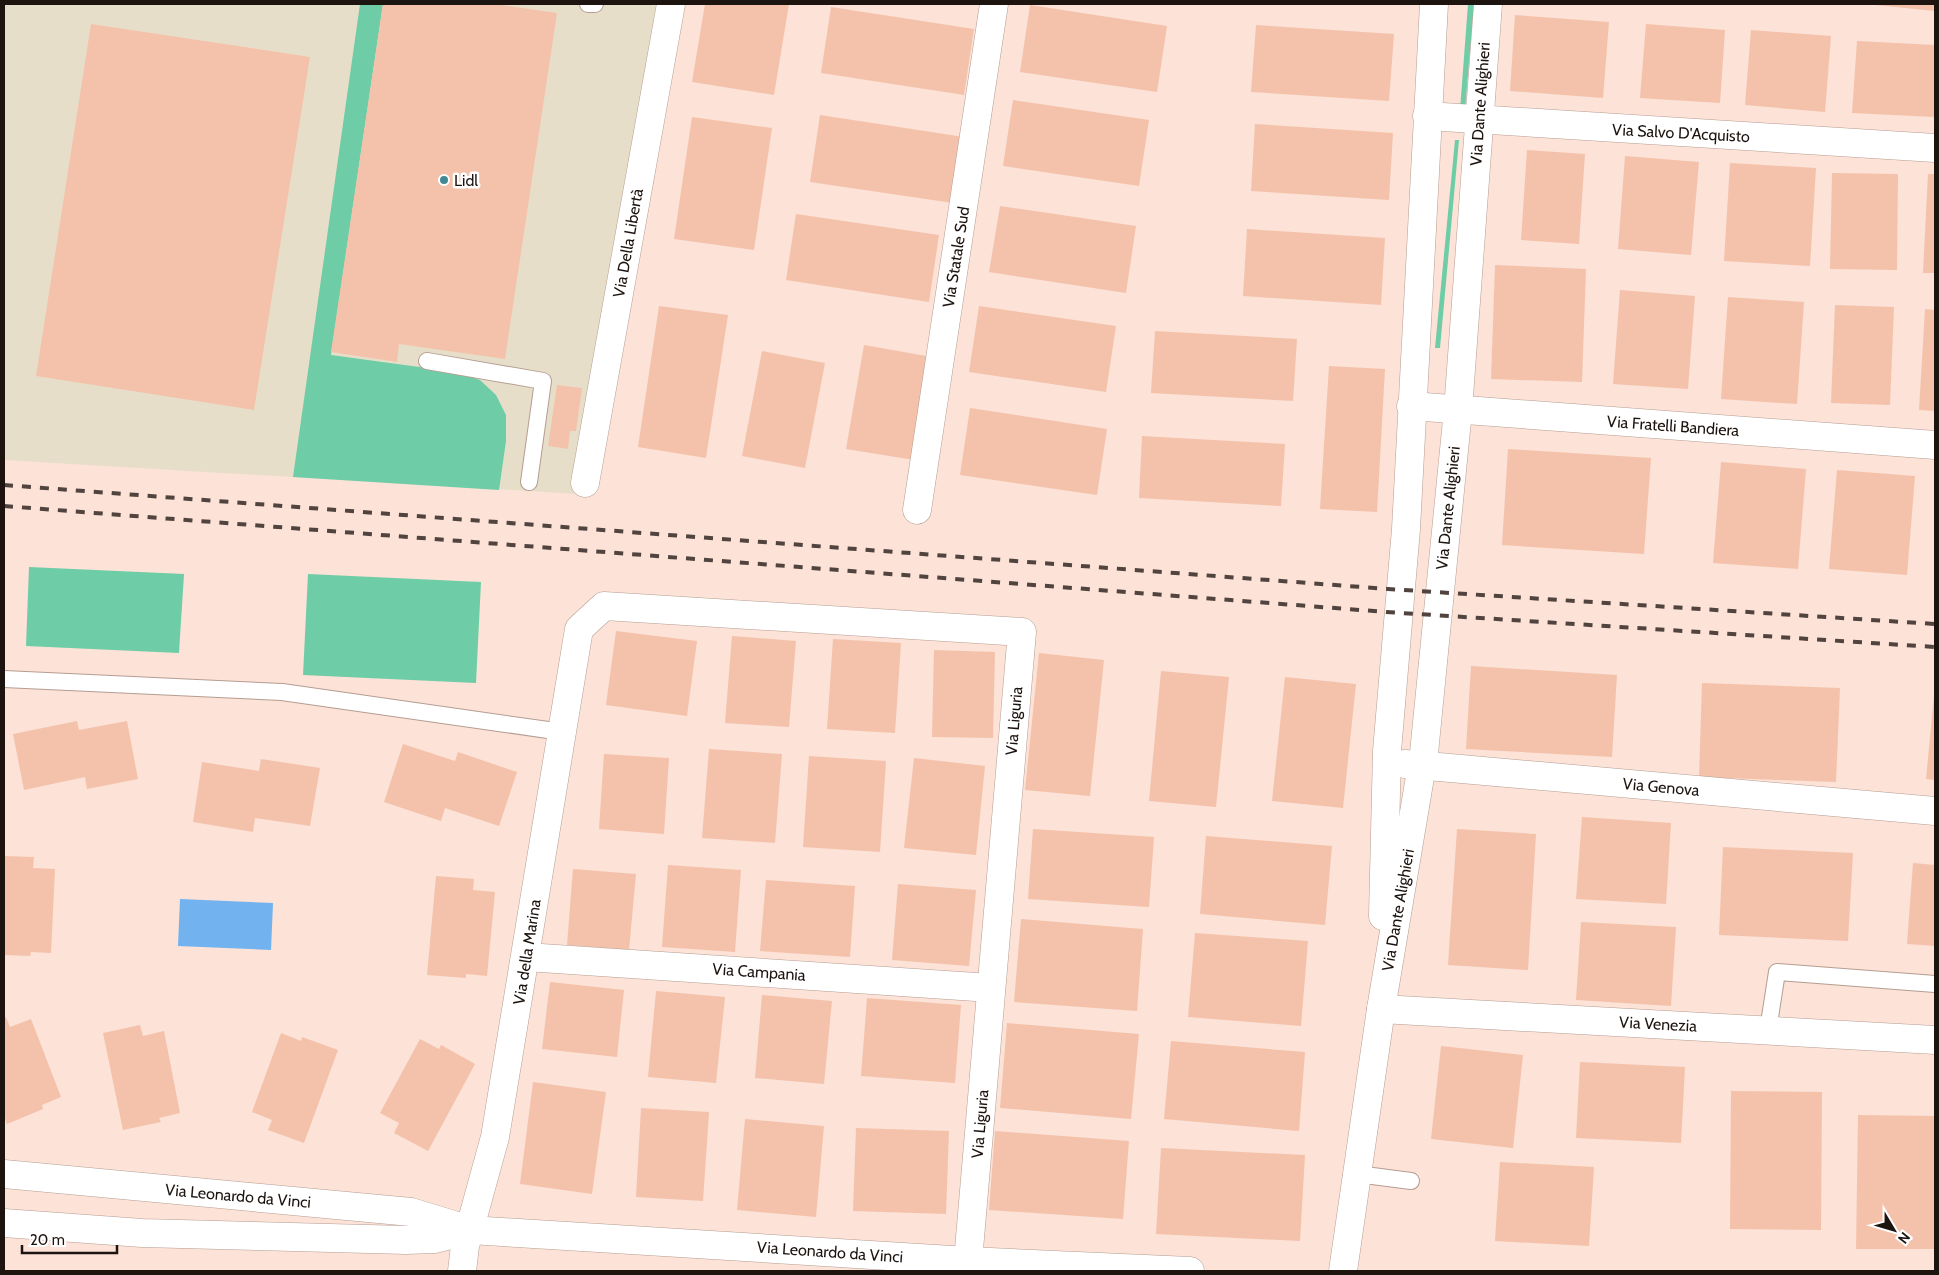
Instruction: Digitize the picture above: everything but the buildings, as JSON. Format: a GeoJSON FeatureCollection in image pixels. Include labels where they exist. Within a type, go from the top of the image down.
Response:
{"type":"FeatureCollection","features":[{"type":"Feature","properties":{"kind":"street","name":"Via Della Libertà"},"geometry":{"type":"LineString","coordinates":[[585,483],[671,4]]}},
{"type":"Feature","properties":{"kind":"street","name":"Via Statale Sud"},"geometry":{"type":"LineString","coordinates":[[917,510],[994,4]]}},
{"type":"Feature","properties":{"kind":"street","name":"Via Dante Alighieri"},"geometry":{"type":"LineString","coordinates":[[1380,1009],[1386,762],[1406,528],[1434,4]]}},
{"type":"Feature","properties":{"kind":"street","name":"Via Dante Alighieri"},"geometry":{"type":"LineString","coordinates":[[1343,1271],[1380,1009],[1422,766],[1458,410],[1488,4]]}},
{"type":"Feature","properties":{"kind":"street","name":"Via Salvo D'Acquisto"},"geometry":{"type":"LineString","coordinates":[[1427,116],[1479,121],[1935,148]]}},
{"type":"Feature","properties":{"kind":"street","name":"Via Fratelli Bandiera"},"geometry":{"type":"LineString","coordinates":[[1412,406],[1935,445]]}},
{"type":"Feature","properties":{"kind":"street","name":"Via Liguria"},"geometry":{"type":"LineString","coordinates":[[579,629],[604,606],[1022,632],[968,1261]]}},
{"type":"Feature","properties":{"kind":"street","name":"Via della Marina"},"geometry":{"type":"LineString","coordinates":[[462,1271],[470,1230],[495,1137],[579,629]]}},
{"type":"Feature","properties":{"kind":"street","name":"Via Genova"},"geometry":{"type":"LineString","coordinates":[[1386,762],[1935,810]]}},
{"type":"Feature","properties":{"kind":"street","name":"Via Campania"},"geometry":{"type":"LineString","coordinates":[[526,957],[992,988]]}},
{"type":"Feature","properties":{"kind":"street","name":"Via Venezia"},"geometry":{"type":"LineString","coordinates":[[1380,1009],[1935,1040]]}},
{"type":"Feature","properties":{"kind":"street","name":"Via Leonardo da Vinci"},"geometry":{"type":"LineString","coordinates":[[4,1174],[410,1212],[470,1230],[968,1261],[1190,1271]]}},
{"type":"Feature","properties":{"kind":"street","name":"Via Leonardo da Vinci"},"geometry":{"type":"LineString","coordinates":[[4,1223],[142,1233],[406,1240],[435,1239],[470,1230]]}},
{"type":"Feature","properties":{"kind":"lane"},"geometry":{"type":"LineString","coordinates":[[588,4],[595,4]]}},
{"type":"Feature","properties":{"kind":"lane"},"geometry":{"type":"LineString","coordinates":[[427,362],[544,381],[529,482]]}},
{"type":"Feature","properties":{"kind":"lane"},"geometry":{"type":"LineString","coordinates":[[4,678],[282,692],[562,732]]}},
{"type":"Feature","properties":{"kind":"lane"},"geometry":{"type":"LineString","coordinates":[[1768,1030],[1777,972],[1935,984]]}},
{"type":"Feature","properties":{"kind":"lane"},"geometry":{"type":"LineString","coordinates":[[1357,1174],[1411,1181]]}},
{"type":"Feature","properties":{"kind":"shaded area"},"geometry":{"type":"Polygon","coordinates":[[[4,4],[656,4],[599,390],[578,494],[4,460],[4,4]]]}},
{"type":"Feature","properties":{"kind":"green space"},"geometry":{"type":"Polygon","coordinates":[[[360,4],[383,4],[331,355],[456,372],[480,380],[496,395],[506,415],[506,441],[499,490],[293,477],[360,4]]]}},
{"type":"Feature","properties":{"kind":"green space"},"geometry":{"type":"Polygon","coordinates":[[[1468,4],[1474,4],[1465,110],[1460,110],[1468,4]]]}},
{"type":"Feature","properties":{"kind":"green space"},"geometry":{"type":"Polygon","coordinates":[[[1455,140],[1459,140],[1440,348],[1435,348],[1455,140]]]}},
{"type":"Feature","properties":{"kind":"green space"},"geometry":{"type":"Polygon","coordinates":[[[29,567],[184,574],[179,653],[26,646],[29,567]]]}},
{"type":"Feature","properties":{"kind":"green space"},"geometry":{"type":"Polygon","coordinates":[[[308,574],[481,582],[476,683],[303,675],[308,574]]]}},
{"type":"Feature","properties":{"kind":"water"},"geometry":{"type":"Polygon","coordinates":[[[180,899],[273,903],[271,950],[178,946],[180,899]]]}},
{"type":"Feature","properties":{"kind":"railway"},"geometry":{"type":"LineString","coordinates":[[4,485],[1388,589],[1935,624]]}},
{"type":"Feature","properties":{"kind":"railway"},"geometry":{"type":"LineString","coordinates":[[4,506],[1386,612],[1935,647]]}},
{"type":"Feature","properties":{"kind":"place","name":"Lidl"},"geometry":{"type":"Point","coordinates":[444,180]}}]}
